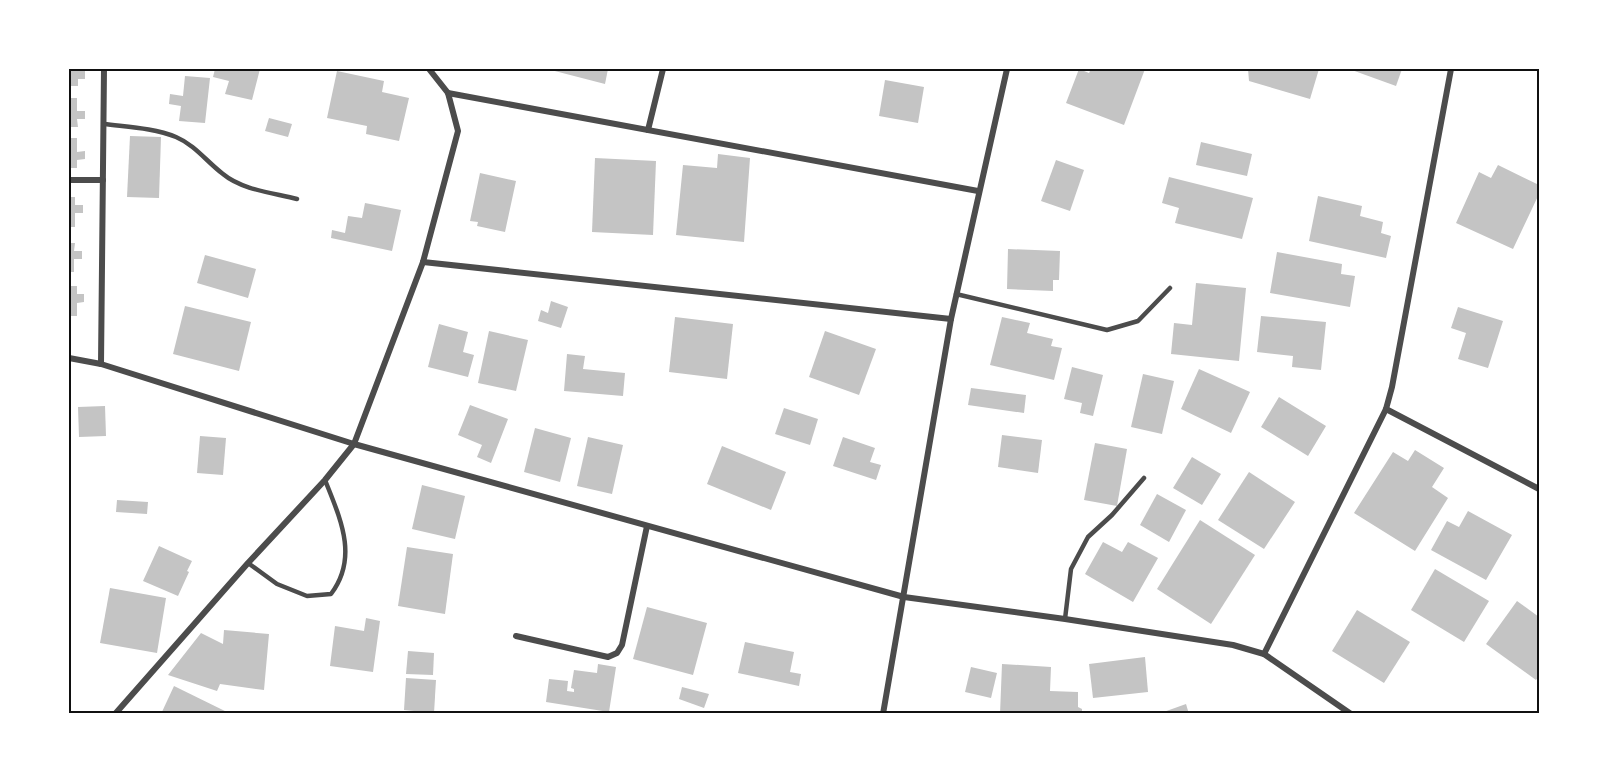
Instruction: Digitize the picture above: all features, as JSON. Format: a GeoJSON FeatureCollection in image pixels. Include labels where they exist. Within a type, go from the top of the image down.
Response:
{"type":"FeatureCollection","features":[{"type":"Feature","properties":{"kind":"street"},"geometry":{"type":"LineString","coordinates":[[101,364],[104,69]]}},
{"type":"Feature","properties":{"kind":"street"},"geometry":{"type":"LineString","coordinates":[[115,714],[248,563],[325,480],[354,444],[423,262],[458,130],[448,93],[429,69]]}},
{"type":"Feature","properties":{"kind":"street"},"geometry":{"type":"LineString","coordinates":[[648,130],[663,69]]}},
{"type":"Feature","properties":{"kind":"street"},"geometry":{"type":"LineString","coordinates":[[883,714],[951,319],[1007,69]]}},
{"type":"Feature","properties":{"kind":"street"},"geometry":{"type":"LineString","coordinates":[[1264,654],[1386,409],[1451,69]]}},
{"type":"Feature","properties":{"kind":"street"},"geometry":{"type":"LineString","coordinates":[[448,93],[978,192]]}},
{"type":"Feature","properties":{"kind":"street"},"geometry":{"type":"LineString","coordinates":[[69,180],[103,180]]}},
{"type":"Feature","properties":{"kind":"street"},"geometry":{"type":"LineString","coordinates":[[423,262],[951,319]]}},
{"type":"Feature","properties":{"kind":"street"},"geometry":{"type":"LineString","coordinates":[[69,357],[101,364],[354,444],[904,597],[1233,645],[1264,654],[1350,714]]}},
{"type":"Feature","properties":{"kind":"street"},"geometry":{"type":"LineString","coordinates":[[1386,409],[1539,489]]}},
{"type":"Feature","properties":{"kind":"street"},"geometry":{"type":"LineString","coordinates":[[516,636],[608,657],[617,653],[622,645],[647,526]]}},
{"type":"Feature","properties":{"kind":"lane"},"geometry":{"type":"LineString","coordinates":[[104,124],[162,132],[178,138],[192,146],[224,175],[238,183],[297,199]]}},
{"type":"Feature","properties":{"kind":"lane"},"geometry":{"type":"LineString","coordinates":[[956,294],[1107,330],[1138,321],[1170,288]]}},
{"type":"Feature","properties":{"kind":"lane"},"geometry":{"type":"LineString","coordinates":[[1065,619],[1071,569],[1088,537],[1112,515],[1144,478]]}},
{"type":"Feature","properties":{"kind":"lane"},"geometry":{"type":"LineString","coordinates":[[248,563],[277,584],[307,596],[331,594],[340,583],[345,561],[344,527],[325,480]]}},
{"type":"Feature","properties":{"kind":"building"},"geometry":{"type":"Polygon","coordinates":[[[69,69],[85,71],[85,79],[78,79],[78,86],[69,86],[69,69]]]}},
{"type":"Feature","properties":{"kind":"building"},"geometry":{"type":"Polygon","coordinates":[[[215,69],[260,69],[252,100],[225,94],[229,81],[213,77],[215,69]]]}},
{"type":"Feature","properties":{"kind":"building"},"geometry":{"type":"Polygon","coordinates":[[[547,69],[608,69],[605,84],[547,69]]]}},
{"type":"Feature","properties":{"kind":"building"},"geometry":{"type":"Polygon","coordinates":[[[1079,69],[1089,73],[1091,69],[1145,69],[1124,125],[1066,103],[1079,69]]]}},
{"type":"Feature","properties":{"kind":"building"},"geometry":{"type":"Polygon","coordinates":[[[1248,69],[1319,69],[1310,99],[1249,81],[1248,69]]]}},
{"type":"Feature","properties":{"kind":"building"},"geometry":{"type":"Polygon","coordinates":[[[1349,69],[1402,69],[1396,86],[1349,69]]]}},
{"type":"Feature","properties":{"kind":"building"},"geometry":{"type":"Polygon","coordinates":[[[337,71],[384,81],[382,92],[409,98],[399,141],[366,134],[367,126],[327,118],[337,71]]]}},
{"type":"Feature","properties":{"kind":"building"},"geometry":{"type":"Polygon","coordinates":[[[185,76],[210,78],[205,123],[179,121],[181,106],[169,104],[170,94],[183,96],[185,76]]]}},
{"type":"Feature","properties":{"kind":"building"},"geometry":{"type":"Polygon","coordinates":[[[885,80],[924,87],[918,123],[879,116],[885,80]]]}},
{"type":"Feature","properties":{"kind":"building"},"geometry":{"type":"Polygon","coordinates":[[[69,98],[77,98],[77,111],[85,111],[85,119],[77,119],[78,127],[69,127],[69,98]]]}},
{"type":"Feature","properties":{"kind":"building"},"geometry":{"type":"Polygon","coordinates":[[[269,118],[292,124],[288,137],[265,131],[269,118]]]}},
{"type":"Feature","properties":{"kind":"building"},"geometry":{"type":"Polygon","coordinates":[[[130,136],[161,137],[159,198],[127,197],[130,136]]]}},
{"type":"Feature","properties":{"kind":"building"},"geometry":{"type":"Polygon","coordinates":[[[69,138],[77,138],[77,152],[85,151],[85,159],[77,160],[77,168],[69,168],[69,138]]]}},
{"type":"Feature","properties":{"kind":"building"},"geometry":{"type":"Polygon","coordinates":[[[1201,142],[1252,154],[1247,176],[1196,165],[1201,142]]]}},
{"type":"Feature","properties":{"kind":"building"},"geometry":{"type":"Polygon","coordinates":[[[718,154],[750,158],[744,242],[676,235],[683,165],[717,168],[718,154]]]}},
{"type":"Feature","properties":{"kind":"building"},"geometry":{"type":"Polygon","coordinates":[[[595,158],[656,161],[653,235],[592,232],[595,158]]]}},
{"type":"Feature","properties":{"kind":"building"},"geometry":{"type":"Polygon","coordinates":[[[1056,160],[1084,170],[1070,211],[1041,201],[1056,160]]]}},
{"type":"Feature","properties":{"kind":"building"},"geometry":{"type":"Polygon","coordinates":[[[1498,165],[1539,185],[1539,194],[1513,249],[1456,223],[1479,172],[1491,178],[1498,165]]]}},
{"type":"Feature","properties":{"kind":"building"},"geometry":{"type":"Polygon","coordinates":[[[480,173],[516,181],[505,232],[477,226],[478,222],[470,221],[480,173]]]}},
{"type":"Feature","properties":{"kind":"building"},"geometry":{"type":"Polygon","coordinates":[[[1169,177],[1253,198],[1242,239],[1175,223],[1179,208],[1162,203],[1169,177]]]}},
{"type":"Feature","properties":{"kind":"building"},"geometry":{"type":"Polygon","coordinates":[[[1318,196],[1362,206],[1360,216],[1383,222],[1381,233],[1391,236],[1386,258],[1309,241],[1318,196]]]}},
{"type":"Feature","properties":{"kind":"building"},"geometry":{"type":"Polygon","coordinates":[[[69,197],[75,197],[75,205],[83,205],[83,213],[75,213],[75,227],[69,227],[69,197]]]}},
{"type":"Feature","properties":{"kind":"building"},"geometry":{"type":"Polygon","coordinates":[[[365,203],[401,210],[392,251],[331,238],[332,230],[345,233],[348,216],[362,218],[365,203]]]}},
{"type":"Feature","properties":{"kind":"building"},"geometry":{"type":"Polygon","coordinates":[[[69,243],[75,243],[74,251],[82,251],[82,259],[74,259],[74,272],[69,272],[69,243]]]}},
{"type":"Feature","properties":{"kind":"building"},"geometry":{"type":"Polygon","coordinates":[[[1008,249],[1060,251],[1059,280],[1053,280],[1053,291],[1007,289],[1008,249]]]}},
{"type":"Feature","properties":{"kind":"building"},"geometry":{"type":"Polygon","coordinates":[[[1277,252],[1342,264],[1341,274],[1355,276],[1350,307],[1270,293],[1277,252]]]}},
{"type":"Feature","properties":{"kind":"building"},"geometry":{"type":"Polygon","coordinates":[[[205,255],[256,269],[248,298],[197,283],[205,255]]]}},
{"type":"Feature","properties":{"kind":"building"},"geometry":{"type":"Polygon","coordinates":[[[1196,283],[1246,288],[1239,361],[1171,354],[1174,323],[1192,325],[1196,283]]]}},
{"type":"Feature","properties":{"kind":"building"},"geometry":{"type":"Polygon","coordinates":[[[69,286],[77,286],[77,294],[84,294],[84,302],[77,303],[77,316],[69,316],[69,286]]]}},
{"type":"Feature","properties":{"kind":"building"},"geometry":{"type":"Polygon","coordinates":[[[551,301],[568,307],[561,328],[538,321],[541,310],[548,313],[551,301]]]}},
{"type":"Feature","properties":{"kind":"building"},"geometry":{"type":"Polygon","coordinates":[[[185,306],[251,322],[239,371],[173,354],[185,306]]]}},
{"type":"Feature","properties":{"kind":"building"},"geometry":{"type":"Polygon","coordinates":[[[1458,307],[1503,321],[1488,368],[1458,359],[1466,333],[1451,328],[1458,307]]]}},
{"type":"Feature","properties":{"kind":"building"},"geometry":{"type":"Polygon","coordinates":[[[1261,316],[1326,322],[1321,370],[1292,367],[1293,356],[1257,352],[1261,316]]]}},
{"type":"Feature","properties":{"kind":"building"},"geometry":{"type":"Polygon","coordinates":[[[675,317],[733,324],[727,379],[669,372],[675,317]]]}},
{"type":"Feature","properties":{"kind":"building"},"geometry":{"type":"Polygon","coordinates":[[[1002,317],[1030,323],[1027,333],[1053,339],[1051,346],[1062,348],[1054,380],[990,365],[1002,317]]]}},
{"type":"Feature","properties":{"kind":"building"},"geometry":{"type":"Polygon","coordinates":[[[439,324],[468,332],[463,352],[474,355],[468,377],[428,367],[439,324]]]}},
{"type":"Feature","properties":{"kind":"building"},"geometry":{"type":"Polygon","coordinates":[[[489,331],[528,340],[516,391],[478,383],[489,331]]]}},
{"type":"Feature","properties":{"kind":"building"},"geometry":{"type":"Polygon","coordinates":[[[825,331],[876,349],[859,395],[809,377],[825,331]]]}},
{"type":"Feature","properties":{"kind":"building"},"geometry":{"type":"Polygon","coordinates":[[[567,354],[585,356],[583,369],[625,373],[623,396],[564,391],[567,354]]]}},
{"type":"Feature","properties":{"kind":"building"},"geometry":{"type":"Polygon","coordinates":[[[1072,367],[1103,375],[1093,416],[1080,413],[1082,403],[1064,399],[1072,367]]]}},
{"type":"Feature","properties":{"kind":"building"},"geometry":{"type":"Polygon","coordinates":[[[1199,369],[1250,392],[1231,433],[1181,409],[1199,369]]]}},
{"type":"Feature","properties":{"kind":"building"},"geometry":{"type":"Polygon","coordinates":[[[1143,374],[1174,381],[1162,434],[1131,427],[1143,374]]]}},
{"type":"Feature","properties":{"kind":"building"},"geometry":{"type":"Polygon","coordinates":[[[971,388],[1026,395],[1024,413],[968,405],[971,388]]]}},
{"type":"Feature","properties":{"kind":"building"},"geometry":{"type":"Polygon","coordinates":[[[1279,397],[1326,426],[1308,456],[1261,427],[1279,397]]]}},
{"type":"Feature","properties":{"kind":"building"},"geometry":{"type":"Polygon","coordinates":[[[470,405],[508,419],[491,463],[477,457],[482,445],[458,435],[470,405]]]}},
{"type":"Feature","properties":{"kind":"building"},"geometry":{"type":"Polygon","coordinates":[[[105,406],[106,436],[79,437],[78,407],[105,406]]]}},
{"type":"Feature","properties":{"kind":"building"},"geometry":{"type":"Polygon","coordinates":[[[784,408],[818,419],[810,445],[775,434],[784,408]]]}},
{"type":"Feature","properties":{"kind":"building"},"geometry":{"type":"Polygon","coordinates":[[[535,428],[571,438],[560,482],[524,472],[535,428]]]}},
{"type":"Feature","properties":{"kind":"building"},"geometry":{"type":"Polygon","coordinates":[[[1002,435],[1042,440],[1038,473],[998,467],[1002,435]]]}},
{"type":"Feature","properties":{"kind":"building"},"geometry":{"type":"Polygon","coordinates":[[[200,436],[226,438],[223,475],[197,473],[200,436]]]}},
{"type":"Feature","properties":{"kind":"building"},"geometry":{"type":"Polygon","coordinates":[[[588,437],[623,445],[612,494],[577,486],[588,437]]]}},
{"type":"Feature","properties":{"kind":"building"},"geometry":{"type":"Polygon","coordinates":[[[843,437],[875,448],[870,462],[881,465],[876,480],[833,466],[843,437]]]}},
{"type":"Feature","properties":{"kind":"building"},"geometry":{"type":"Polygon","coordinates":[[[1095,443],[1127,449],[1117,506],[1084,500],[1095,443]]]}},
{"type":"Feature","properties":{"kind":"building"},"geometry":{"type":"Polygon","coordinates":[[[722,446],[786,472],[771,510],[707,484],[722,446]]]}},
{"type":"Feature","properties":{"kind":"building"},"geometry":{"type":"Polygon","coordinates":[[[1415,450],[1444,468],[1432,487],[1448,498],[1415,551],[1354,513],[1393,452],[1408,461],[1415,450]]]}},
{"type":"Feature","properties":{"kind":"building"},"geometry":{"type":"Polygon","coordinates":[[[1192,457],[1221,474],[1202,505],[1173,488],[1192,457]]]}},
{"type":"Feature","properties":{"kind":"building"},"geometry":{"type":"Polygon","coordinates":[[[1249,472],[1295,502],[1264,549],[1218,520],[1249,472]]]}},
{"type":"Feature","properties":{"kind":"building"},"geometry":{"type":"Polygon","coordinates":[[[422,485],[465,496],[455,539],[412,529],[422,485]]]}},
{"type":"Feature","properties":{"kind":"building"},"geometry":{"type":"Polygon","coordinates":[[[1157,494],[1186,510],[1169,542],[1140,525],[1157,494]]]}},
{"type":"Feature","properties":{"kind":"building"},"geometry":{"type":"Polygon","coordinates":[[[117,500],[148,502],[147,514],[116,512],[117,500]]]}},
{"type":"Feature","properties":{"kind":"building"},"geometry":{"type":"Polygon","coordinates":[[[1468,511],[1512,535],[1486,580],[1431,550],[1447,521],[1459,527],[1468,511]]]}},
{"type":"Feature","properties":{"kind":"building"},"geometry":{"type":"Polygon","coordinates":[[[1200,520],[1255,555],[1211,624],[1157,589],[1200,520]]]}},
{"type":"Feature","properties":{"kind":"building"},"geometry":{"type":"Polygon","coordinates":[[[1103,542],[1122,552],[1128,542],[1158,558],[1133,602],[1085,574],[1103,542]]]}},
{"type":"Feature","properties":{"kind":"building"},"geometry":{"type":"Polygon","coordinates":[[[159,546],[192,561],[178,596],[143,581],[159,546]]]}},
{"type":"Feature","properties":{"kind":"building"},"geometry":{"type":"Polygon","coordinates":[[[407,547],[453,554],[445,614],[398,606],[407,547]]]}},
{"type":"Feature","properties":{"kind":"building"},"geometry":{"type":"Polygon","coordinates":[[[1435,569],[1489,601],[1464,642],[1411,610],[1435,569]]]}},
{"type":"Feature","properties":{"kind":"building"},"geometry":{"type":"Polygon","coordinates":[[[110,588],[166,598],[157,653],[100,643],[110,588]]]}},
{"type":"Feature","properties":{"kind":"building"},"geometry":{"type":"Polygon","coordinates":[[[1517,601],[1539,617],[1539,676],[1536,680],[1486,644],[1517,601]]]}},
{"type":"Feature","properties":{"kind":"building"},"geometry":{"type":"Polygon","coordinates":[[[647,607],[707,623],[693,675],[633,659],[647,607]]]}},
{"type":"Feature","properties":{"kind":"building"},"geometry":{"type":"Polygon","coordinates":[[[1357,610],[1410,642],[1384,683],[1332,651],[1357,610]]]}},
{"type":"Feature","properties":{"kind":"building"},"geometry":{"type":"Polygon","coordinates":[[[366,618],[380,621],[373,672],[330,666],[335,626],[364,631],[366,618]]]}},
{"type":"Feature","properties":{"kind":"building"},"geometry":{"type":"Polygon","coordinates":[[[224,630],[269,634],[264,690],[220,684],[217,691],[168,675],[201,633],[223,644],[224,630]]]}},
{"type":"Feature","properties":{"kind":"building"},"geometry":{"type":"Polygon","coordinates":[[[745,642],[794,652],[790,672],[801,674],[799,686],[738,673],[745,642]]]}},
{"type":"Feature","properties":{"kind":"building"},"geometry":{"type":"Polygon","coordinates":[[[408,651],[434,653],[433,675],[406,674],[408,651]]]}},
{"type":"Feature","properties":{"kind":"building"},"geometry":{"type":"Polygon","coordinates":[[[1145,657],[1148,692],[1093,698],[1089,664],[1145,657]]]}},
{"type":"Feature","properties":{"kind":"building"},"geometry":{"type":"Polygon","coordinates":[[[598,664],[616,667],[609,712],[546,702],[549,679],[568,681],[567,691],[574,692],[571,688],[574,670],[597,673],[598,664]]]}},
{"type":"Feature","properties":{"kind":"building"},"geometry":{"type":"Polygon","coordinates":[[[1002,664],[1051,667],[1050,691],[1078,692],[1078,707],[1082,709],[1082,714],[1000,714],[1002,664]]]}},
{"type":"Feature","properties":{"kind":"building"},"geometry":{"type":"Polygon","coordinates":[[[971,667],[997,673],[991,698],[965,692],[971,667]]]}},
{"type":"Feature","properties":{"kind":"building"},"geometry":{"type":"Polygon","coordinates":[[[406,678],[436,680],[434,713],[404,710],[406,678]]]}},
{"type":"Feature","properties":{"kind":"building"},"geometry":{"type":"Polygon","coordinates":[[[174,686],[231,714],[161,714],[174,686]]]}},
{"type":"Feature","properties":{"kind":"building"},"geometry":{"type":"Polygon","coordinates":[[[682,687],[709,694],[704,708],[679,699],[682,687]]]}},
{"type":"Feature","properties":{"kind":"building"},"geometry":{"type":"Polygon","coordinates":[[[1186,704],[1189,714],[1158,714],[1186,704]]]}}]}
